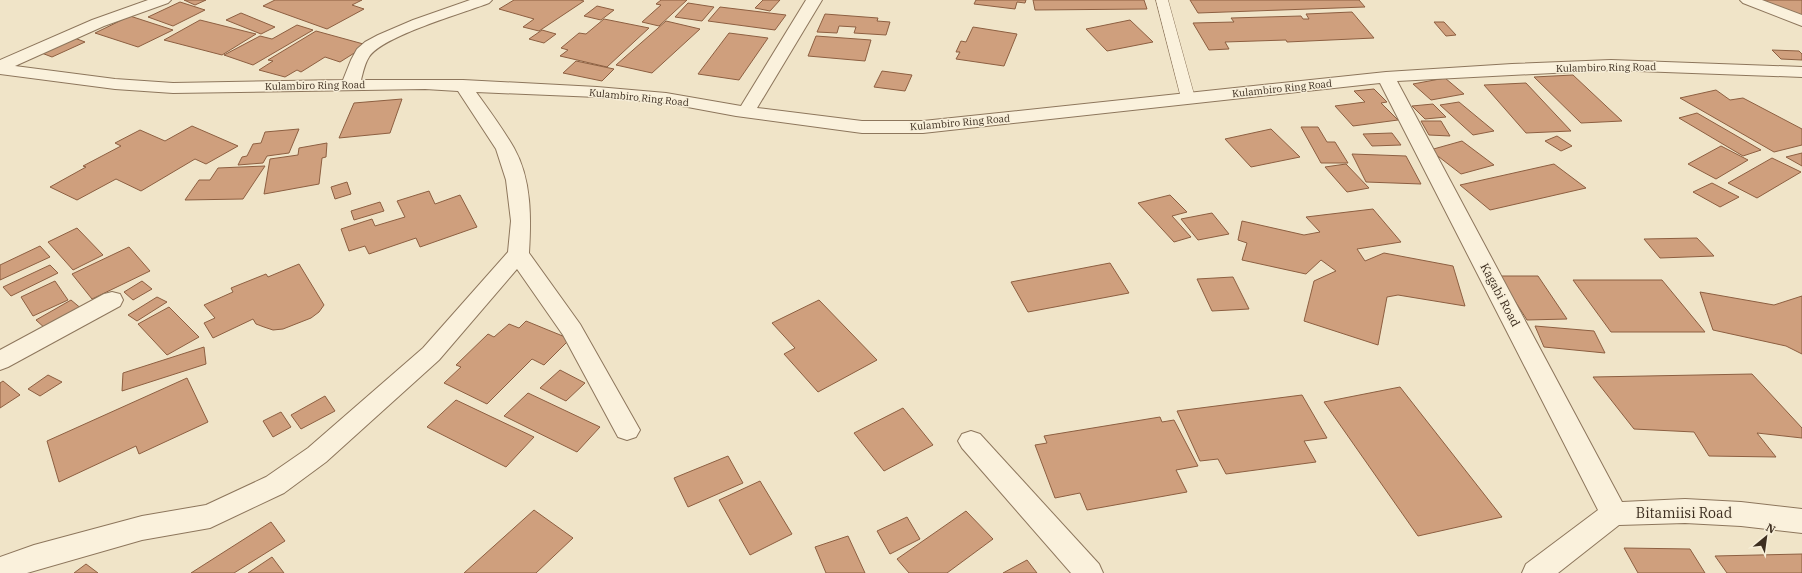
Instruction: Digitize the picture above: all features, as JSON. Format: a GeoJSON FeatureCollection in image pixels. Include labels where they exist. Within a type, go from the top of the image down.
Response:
{"type":"FeatureCollection","features":[{"type":"Feature","properties":{"kind":"street"},"geometry":{"type":"LineString","coordinates":[[0,66],[98,23],[163,0]]}},
{"type":"Feature","properties":{"kind":"street"},"geometry":{"type":"LineString","coordinates":[[350,85],[363,52],[376,42],[399,30],[484,0]]}},
{"type":"Feature","properties":{"kind":"street"},"geometry":{"type":"LineString","coordinates":[[746,112],[814,0]]}},
{"type":"Feature","properties":{"kind":"street"},"geometry":{"type":"LineString","coordinates":[[1748,0],[1802,21]]}},
{"type":"Feature","properties":{"kind":"street","name":"Kulambiro Ring Road"},"geometry":{"type":"LineString","coordinates":[[0,69],[115,84],[173,88],[350,85],[463,86],[590,91],[666,98],[746,112],[862,127],[923,127],[1386,77],[1512,69],[1612,65],[1802,72]]}},
{"type":"Feature","properties":{"kind":"street","name":"Kagabi Road"},"geometry":{"type":"LineString","coordinates":[[1386,77],[1614,514]]}},
{"type":"Feature","properties":{"kind":"street"},"geometry":{"type":"LineString","coordinates":[[0,570],[34,558],[142,528],[210,516],[275,485],[317,455],[431,354],[518,254],[521,221],[516,180],[505,149],[463,86]]}},
{"type":"Feature","properties":{"kind":"street"},"geometry":{"type":"LineString","coordinates":[[518,254],[572,330],[627,430]]}},
{"type":"Feature","properties":{"kind":"street"},"geometry":{"type":"LineString","coordinates":[[0,361],[112,300]]}},
{"type":"Feature","properties":{"kind":"street"},"geometry":{"type":"LineString","coordinates":[[971,441],[1089,573]]}},
{"type":"Feature","properties":{"kind":"street","name":"Bitamiisi Road"},"geometry":{"type":"LineString","coordinates":[[1614,514],[1685,511],[1741,514],[1802,521]]}},
{"type":"Feature","properties":{"kind":"street"},"geometry":{"type":"LineString","coordinates":[[1536,573],[1614,514]]}},
{"type":"Feature","properties":{"kind":"lane"},"geometry":{"type":"LineString","coordinates":[[1162,0],[1188,98]]}},
{"type":"Feature","properties":{"kind":"building"},"geometry":{"type":"Polygon","coordinates":[[[184,0],[206,0],[195,5],[184,0]]]}},
{"type":"Feature","properties":{"kind":"building"},"geometry":{"type":"Polygon","coordinates":[[[275,0],[362,0],[352,5],[364,9],[327,29],[263,6],[275,0]]]}},
{"type":"Feature","properties":{"kind":"building"},"geometry":{"type":"Polygon","coordinates":[[[514,0],[584,1],[539,31],[523,27],[534,19],[499,9],[514,0]]]}},
{"type":"Feature","properties":{"kind":"building"},"geometry":{"type":"Polygon","coordinates":[[[661,0],[687,0],[659,26],[642,22],[661,5],[656,4],[661,0]]]}},
{"type":"Feature","properties":{"kind":"building"},"geometry":{"type":"Polygon","coordinates":[[[763,0],[780,0],[770,11],[755,8],[763,0]]]}},
{"type":"Feature","properties":{"kind":"building"},"geometry":{"type":"Polygon","coordinates":[[[976,0],[1026,0],[1025,3],[1017,2],[1015,9],[974,4],[976,0]]]}},
{"type":"Feature","properties":{"kind":"building"},"geometry":{"type":"Polygon","coordinates":[[[1033,0],[1144,0],[1147,9],[1035,10],[1033,0]]]}},
{"type":"Feature","properties":{"kind":"building"},"geometry":{"type":"Polygon","coordinates":[[[1190,0],[1359,0],[1365,7],[1198,13],[1190,0]]]}},
{"type":"Feature","properties":{"kind":"building"},"geometry":{"type":"Polygon","coordinates":[[[1760,0],[1802,0],[1802,17],[1760,0]]]}},
{"type":"Feature","properties":{"kind":"building"},"geometry":{"type":"Polygon","coordinates":[[[180,2],[205,10],[173,26],[148,17],[180,2]]]}},
{"type":"Feature","properties":{"kind":"building"},"geometry":{"type":"Polygon","coordinates":[[[688,3],[714,7],[702,21],[675,17],[688,3]]]}},
{"type":"Feature","properties":{"kind":"building"},"geometry":{"type":"Polygon","coordinates":[[[597,6],[614,10],[601,20],[584,16],[597,6]]]}},
{"type":"Feature","properties":{"kind":"building"},"geometry":{"type":"Polygon","coordinates":[[[720,7],[786,15],[775,30],[708,21],[720,7]]]}},
{"type":"Feature","properties":{"kind":"building"},"geometry":{"type":"Polygon","coordinates":[[[1352,12],[1374,38],[1287,42],[1286,40],[1225,42],[1229,49],[1209,50],[1193,23],[1234,22],[1231,18],[1301,16],[1303,19],[1309,19],[1306,14],[1352,12]]]}},
{"type":"Feature","properties":{"kind":"building"},"geometry":{"type":"Polygon","coordinates":[[[241,13],[275,27],[261,34],[226,20],[241,13]]]}},
{"type":"Feature","properties":{"kind":"building"},"geometry":{"type":"Polygon","coordinates":[[[825,14],[878,18],[877,21],[890,22],[886,35],[854,33],[856,27],[839,26],[837,33],[817,32],[825,14]]]}},
{"type":"Feature","properties":{"kind":"building"},"geometry":{"type":"Polygon","coordinates":[[[130,16],[173,30],[138,47],[95,33],[130,16]]]}},
{"type":"Feature","properties":{"kind":"building"},"geometry":{"type":"Polygon","coordinates":[[[604,19],[649,28],[607,67],[560,56],[568,50],[561,48],[579,33],[586,34],[604,19]]]}},
{"type":"Feature","properties":{"kind":"building"},"geometry":{"type":"Polygon","coordinates":[[[200,20],[256,34],[222,55],[164,40],[200,20]]]}},
{"type":"Feature","properties":{"kind":"building"},"geometry":{"type":"Polygon","coordinates":[[[1130,20],[1153,42],[1107,51],[1086,29],[1130,20]]]}},
{"type":"Feature","properties":{"kind":"building"},"geometry":{"type":"Polygon","coordinates":[[[666,21],[700,29],[652,73],[616,65],[666,21]]]}},
{"type":"Feature","properties":{"kind":"building"},"geometry":{"type":"Polygon","coordinates":[[[1434,22],[1444,22],[1456,35],[1446,36],[1434,22]]]}},
{"type":"Feature","properties":{"kind":"building"},"geometry":{"type":"Polygon","coordinates":[[[297,25],[313,30],[253,65],[224,55],[260,36],[272,39],[297,25]]]}},
{"type":"Feature","properties":{"kind":"building"},"geometry":{"type":"Polygon","coordinates":[[[973,27],[1017,34],[1004,66],[956,59],[960,52],[956,52],[961,41],[966,42],[973,27]]]}},
{"type":"Feature","properties":{"kind":"building"},"geometry":{"type":"Polygon","coordinates":[[[542,30],[556,34],[544,43],[529,39],[542,30]]]}},
{"type":"Feature","properties":{"kind":"building"},"geometry":{"type":"Polygon","coordinates":[[[316,31],[367,45],[340,62],[325,57],[301,72],[297,70],[285,77],[259,70],[273,61],[268,60],[316,31]]]}},
{"type":"Feature","properties":{"kind":"building"},"geometry":{"type":"Polygon","coordinates":[[[729,33],[768,38],[739,80],[698,74],[729,33]]]}},
{"type":"Feature","properties":{"kind":"building"},"geometry":{"type":"Polygon","coordinates":[[[816,36],[871,40],[865,61],[808,56],[816,36]]]}},
{"type":"Feature","properties":{"kind":"building"},"geometry":{"type":"Polygon","coordinates":[[[72,37],[85,42],[52,57],[39,52],[72,37]]]}},
{"type":"Feature","properties":{"kind":"building"},"geometry":{"type":"Polygon","coordinates":[[[1772,50],[1799,51],[1802,54],[1802,60],[1781,59],[1772,50]]]}},
{"type":"Feature","properties":{"kind":"building"},"geometry":{"type":"Polygon","coordinates":[[[576,61],[614,69],[602,81],[563,73],[576,61]]]}},
{"type":"Feature","properties":{"kind":"building"},"geometry":{"type":"Polygon","coordinates":[[[882,71],[912,75],[905,91],[874,87],[882,71]]]}},
{"type":"Feature","properties":{"kind":"building"},"geometry":{"type":"Polygon","coordinates":[[[1573,75],[1622,121],[1581,123],[1534,77],[1573,75]]]}},
{"type":"Feature","properties":{"kind":"building"},"geometry":{"type":"Polygon","coordinates":[[[1445,78],[1464,94],[1431,100],[1413,84],[1445,78]]]}},
{"type":"Feature","properties":{"kind":"building"},"geometry":{"type":"Polygon","coordinates":[[[1526,83],[1571,131],[1526,133],[1484,85],[1526,83]]]}},
{"type":"Feature","properties":{"kind":"building"},"geometry":{"type":"Polygon","coordinates":[[[1374,89],[1387,102],[1381,103],[1398,120],[1353,126],[1335,106],[1365,102],[1354,91],[1374,89]]]}},
{"type":"Feature","properties":{"kind":"building"},"geometry":{"type":"Polygon","coordinates":[[[1716,90],[1730,100],[1743,98],[1802,129],[1802,145],[1774,152],[1680,98],[1716,90]]]}},
{"type":"Feature","properties":{"kind":"building"},"geometry":{"type":"Polygon","coordinates":[[[402,99],[390,133],[339,138],[354,103],[402,99]]]}},
{"type":"Feature","properties":{"kind":"building"},"geometry":{"type":"Polygon","coordinates":[[[1459,102],[1494,131],[1473,135],[1440,105],[1459,102]]]}},
{"type":"Feature","properties":{"kind":"building"},"geometry":{"type":"Polygon","coordinates":[[[1433,104],[1446,117],[1425,119],[1412,106],[1433,104]]]}},
{"type":"Feature","properties":{"kind":"building"},"geometry":{"type":"Polygon","coordinates":[[[1697,113],[1761,150],[1743,156],[1679,118],[1697,113]]]}},
{"type":"Feature","properties":{"kind":"building"},"geometry":{"type":"Polygon","coordinates":[[[1421,121],[1441,121],[1450,136],[1429,135],[1421,121]]]}},
{"type":"Feature","properties":{"kind":"building"},"geometry":{"type":"Polygon","coordinates":[[[192,126],[238,146],[206,164],[195,159],[141,191],[116,179],[77,200],[50,187],[86,167],[83,166],[121,146],[115,143],[140,130],[165,141],[192,126]]]}},
{"type":"Feature","properties":{"kind":"building"},"geometry":{"type":"Polygon","coordinates":[[[1301,127],[1318,127],[1327,142],[1335,142],[1348,163],[1321,163],[1301,127]]]}},
{"type":"Feature","properties":{"kind":"building"},"geometry":{"type":"Polygon","coordinates":[[[299,129],[289,153],[267,156],[263,163],[238,165],[242,157],[247,156],[253,144],[261,143],[265,132],[299,129]]]}},
{"type":"Feature","properties":{"kind":"building"},"geometry":{"type":"Polygon","coordinates":[[[1271,129],[1300,157],[1251,167],[1225,139],[1271,129]]]}},
{"type":"Feature","properties":{"kind":"building"},"geometry":{"type":"Polygon","coordinates":[[[1392,133],[1401,145],[1372,146],[1363,134],[1392,133]]]}},
{"type":"Feature","properties":{"kind":"building"},"geometry":{"type":"Polygon","coordinates":[[[1557,136],[1572,146],[1561,151],[1545,141],[1557,136]]]}},
{"type":"Feature","properties":{"kind":"building"},"geometry":{"type":"Polygon","coordinates":[[[1462,141],[1494,165],[1461,174],[1430,150],[1462,141]]]}},
{"type":"Feature","properties":{"kind":"building"},"geometry":{"type":"Polygon","coordinates":[[[327,143],[326,157],[322,158],[319,184],[264,194],[270,159],[298,155],[299,148],[327,143]]]}},
{"type":"Feature","properties":{"kind":"building"},"geometry":{"type":"Polygon","coordinates":[[[1721,146],[1748,160],[1716,179],[1688,164],[1721,146]]]}},
{"type":"Feature","properties":{"kind":"building"},"geometry":{"type":"Polygon","coordinates":[[[1802,153],[1802,166],[1786,157],[1802,153]]]}},
{"type":"Feature","properties":{"kind":"building"},"geometry":{"type":"Polygon","coordinates":[[[1352,154],[1406,156],[1421,184],[1366,182],[1352,154]]]}},
{"type":"Feature","properties":{"kind":"building"},"geometry":{"type":"Polygon","coordinates":[[[1772,158],[1801,172],[1757,198],[1728,183],[1772,158]]]}},
{"type":"Feature","properties":{"kind":"building"},"geometry":{"type":"Polygon","coordinates":[[[1346,164],[1369,188],[1347,192],[1325,167],[1346,164]]]}},
{"type":"Feature","properties":{"kind":"building"},"geometry":{"type":"Polygon","coordinates":[[[1554,164],[1586,188],[1490,210],[1460,185],[1554,164]]]}},
{"type":"Feature","properties":{"kind":"building"},"geometry":{"type":"Polygon","coordinates":[[[265,166],[243,199],[185,200],[199,180],[210,180],[218,168],[265,166]]]}},
{"type":"Feature","properties":{"kind":"building"},"geometry":{"type":"Polygon","coordinates":[[[347,182],[351,194],[335,199],[331,187],[347,182]]]}},
{"type":"Feature","properties":{"kind":"building"},"geometry":{"type":"Polygon","coordinates":[[[1712,183],[1739,197],[1720,207],[1693,192],[1712,183]]]}},
{"type":"Feature","properties":{"kind":"building"},"geometry":{"type":"Polygon","coordinates":[[[429,191],[435,204],[460,195],[477,227],[420,247],[416,238],[369,254],[365,246],[349,251],[341,229],[372,219],[375,226],[405,217],[397,201],[429,191]]]}},
{"type":"Feature","properties":{"kind":"building"},"geometry":{"type":"Polygon","coordinates":[[[1170,195],[1187,212],[1172,216],[1191,237],[1174,242],[1138,203],[1170,195]]]}},
{"type":"Feature","properties":{"kind":"building"},"geometry":{"type":"Polygon","coordinates":[[[380,202],[384,211],[354,220],[351,211],[380,202]]]}},
{"type":"Feature","properties":{"kind":"building"},"geometry":{"type":"Polygon","coordinates":[[[1373,209],[1401,242],[1357,249],[1365,261],[1384,253],[1453,266],[1465,306],[1398,295],[1387,297],[1378,345],[1304,321],[1314,281],[1336,271],[1321,260],[1306,274],[1242,260],[1247,243],[1238,240],[1242,221],[1304,235],[1320,232],[1306,217],[1373,209]]]}},
{"type":"Feature","properties":{"kind":"building"},"geometry":{"type":"Polygon","coordinates":[[[1212,213],[1229,234],[1198,240],[1181,219],[1212,213]]]}},
{"type":"Feature","properties":{"kind":"building"},"geometry":{"type":"Polygon","coordinates":[[[77,228],[103,255],[73,270],[48,242],[77,228]]]}},
{"type":"Feature","properties":{"kind":"building"},"geometry":{"type":"Polygon","coordinates":[[[1697,238],[1714,256],[1660,258],[1644,239],[1697,238]]]}},
{"type":"Feature","properties":{"kind":"building"},"geometry":{"type":"Polygon","coordinates":[[[40,246],[50,257],[0,280],[0,265],[40,246]]]}},
{"type":"Feature","properties":{"kind":"building"},"geometry":{"type":"Polygon","coordinates":[[[129,247],[150,271],[92,299],[72,274],[129,247]]]}},
{"type":"Feature","properties":{"kind":"building"},"geometry":{"type":"Polygon","coordinates":[[[1110,263],[1129,293],[1028,312],[1011,282],[1110,263]]]}},
{"type":"Feature","properties":{"kind":"building"},"geometry":{"type":"Polygon","coordinates":[[[299,264],[324,305],[319,312],[311,318],[283,329],[273,330],[264,327],[256,324],[253,319],[213,338],[204,323],[215,318],[204,305],[233,292],[231,288],[266,274],[268,277],[299,264]]]}},
{"type":"Feature","properties":{"kind":"building"},"geometry":{"type":"Polygon","coordinates":[[[50,265],[58,273],[11,296],[3,287],[50,265]]]}},
{"type":"Feature","properties":{"kind":"building"},"geometry":{"type":"Polygon","coordinates":[[[1499,276],[1538,276],[1567,319],[1527,320],[1499,276]]]}},
{"type":"Feature","properties":{"kind":"building"},"geometry":{"type":"Polygon","coordinates":[[[1233,277],[1249,309],[1212,311],[1197,279],[1233,277]]]}},
{"type":"Feature","properties":{"kind":"building"},"geometry":{"type":"Polygon","coordinates":[[[1573,280],[1662,280],[1705,332],[1611,332],[1573,280]]]}},
{"type":"Feature","properties":{"kind":"building"},"geometry":{"type":"Polygon","coordinates":[[[55,281],[68,300],[33,316],[21,297],[55,281]]]}},
{"type":"Feature","properties":{"kind":"building"},"geometry":{"type":"Polygon","coordinates":[[[142,281],[152,289],[133,300],[124,292],[142,281]]]}},
{"type":"Feature","properties":{"kind":"building"},"geometry":{"type":"Polygon","coordinates":[[[1700,292],[1774,305],[1802,296],[1802,354],[1786,346],[1713,330],[1700,292]]]}},
{"type":"Feature","properties":{"kind":"building"},"geometry":{"type":"Polygon","coordinates":[[[157,297],[167,302],[137,321],[128,315],[157,297]]]}},
{"type":"Feature","properties":{"kind":"building"},"geometry":{"type":"Polygon","coordinates":[[[71,300],[83,310],[47,330],[36,320],[71,300]]]}},
{"type":"Feature","properties":{"kind":"building"},"geometry":{"type":"Polygon","coordinates":[[[819,300],[877,360],[818,392],[784,354],[795,348],[772,323],[819,300]]]}},
{"type":"Feature","properties":{"kind":"building"},"geometry":{"type":"Polygon","coordinates":[[[169,307],[199,337],[167,355],[138,324],[169,307]]]}},
{"type":"Feature","properties":{"kind":"building"},"geometry":{"type":"Polygon","coordinates":[[[526,321],[570,339],[544,365],[532,359],[487,404],[444,383],[461,367],[456,365],[488,334],[494,337],[509,324],[519,328],[526,321]]]}},
{"type":"Feature","properties":{"kind":"building"},"geometry":{"type":"Polygon","coordinates":[[[1535,326],[1594,331],[1605,353],[1544,347],[1535,326]]]}},
{"type":"Feature","properties":{"kind":"building"},"geometry":{"type":"Polygon","coordinates":[[[204,347],[206,364],[122,391],[123,373],[204,347]]]}},
{"type":"Feature","properties":{"kind":"building"},"geometry":{"type":"Polygon","coordinates":[[[560,370],[585,383],[566,401],[540,388],[560,370]]]}},
{"type":"Feature","properties":{"kind":"building"},"geometry":{"type":"Polygon","coordinates":[[[1752,374],[1802,428],[1802,438],[1757,433],[1776,457],[1709,456],[1694,432],[1634,429],[1593,377],[1752,374]]]}},
{"type":"Feature","properties":{"kind":"building"},"geometry":{"type":"Polygon","coordinates":[[[48,375],[62,382],[40,396],[28,389],[48,375]]]}},
{"type":"Feature","properties":{"kind":"building"},"geometry":{"type":"Polygon","coordinates":[[[187,378],[208,422],[139,454],[136,446],[59,482],[47,441],[187,378]]]}},
{"type":"Feature","properties":{"kind":"building"},"geometry":{"type":"Polygon","coordinates":[[[3,381],[20,395],[0,408],[0,383],[3,381]]]}},
{"type":"Feature","properties":{"kind":"building"},"geometry":{"type":"Polygon","coordinates":[[[1400,387],[1502,517],[1418,536],[1324,402],[1400,387]]]}},
{"type":"Feature","properties":{"kind":"building"},"geometry":{"type":"Polygon","coordinates":[[[528,393],[600,427],[577,452],[504,416],[528,393]]]}},
{"type":"Feature","properties":{"kind":"building"},"geometry":{"type":"Polygon","coordinates":[[[1302,395],[1327,438],[1304,441],[1316,462],[1226,474],[1218,459],[1200,461],[1177,411],[1302,395]]]}},
{"type":"Feature","properties":{"kind":"building"},"geometry":{"type":"Polygon","coordinates":[[[325,396],[335,411],[301,429],[291,415],[325,396]]]}},
{"type":"Feature","properties":{"kind":"building"},"geometry":{"type":"Polygon","coordinates":[[[456,400],[534,437],[506,467],[427,427],[456,400]]]}},
{"type":"Feature","properties":{"kind":"building"},"geometry":{"type":"Polygon","coordinates":[[[903,408],[933,445],[884,471],[854,433],[903,408]]]}},
{"type":"Feature","properties":{"kind":"building"},"geometry":{"type":"Polygon","coordinates":[[[281,412],[291,427],[273,437],[263,421],[281,412]]]}},
{"type":"Feature","properties":{"kind":"building"},"geometry":{"type":"Polygon","coordinates":[[[1160,417],[1162,422],[1174,420],[1198,466],[1176,470],[1187,492],[1087,510],[1080,493],[1055,498],[1035,445],[1047,443],[1044,436],[1160,417]]]}},
{"type":"Feature","properties":{"kind":"building"},"geometry":{"type":"Polygon","coordinates":[[[728,456],[743,483],[688,507],[674,478],[728,456]]]}},
{"type":"Feature","properties":{"kind":"building"},"geometry":{"type":"Polygon","coordinates":[[[760,481],[792,534],[750,555],[719,500],[760,481]]]}},
{"type":"Feature","properties":{"kind":"building"},"geometry":{"type":"Polygon","coordinates":[[[534,510],[573,538],[536,573],[464,573],[534,510]]]}},
{"type":"Feature","properties":{"kind":"building"},"geometry":{"type":"Polygon","coordinates":[[[966,511],[993,539],[947,573],[909,573],[897,559],[966,511]]]}},
{"type":"Feature","properties":{"kind":"building"},"geometry":{"type":"Polygon","coordinates":[[[907,517],[920,539],[890,554],[877,531],[907,517]]]}},
{"type":"Feature","properties":{"kind":"building"},"geometry":{"type":"Polygon","coordinates":[[[271,522],[285,541],[234,573],[191,573],[271,522]]]}},
{"type":"Feature","properties":{"kind":"building"},"geometry":{"type":"Polygon","coordinates":[[[848,536],[865,573],[826,573],[815,547],[848,536]]]}},
{"type":"Feature","properties":{"kind":"building"},"geometry":{"type":"Polygon","coordinates":[[[1624,548],[1690,549],[1705,573],[1638,573],[1624,548]]]}},
{"type":"Feature","properties":{"kind":"building"},"geometry":{"type":"Polygon","coordinates":[[[1802,554],[1802,573],[1727,573],[1715,556],[1802,554]]]}},
{"type":"Feature","properties":{"kind":"building"},"geometry":{"type":"Polygon","coordinates":[[[272,557],[284,573],[248,573],[272,557]]]}},
{"type":"Feature","properties":{"kind":"building"},"geometry":{"type":"Polygon","coordinates":[[[1027,560],[1037,573],[1003,573],[1027,560]]]}},
{"type":"Feature","properties":{"kind":"building"},"geometry":{"type":"Polygon","coordinates":[[[86,564],[98,573],[74,573],[86,564]]]}}]}
